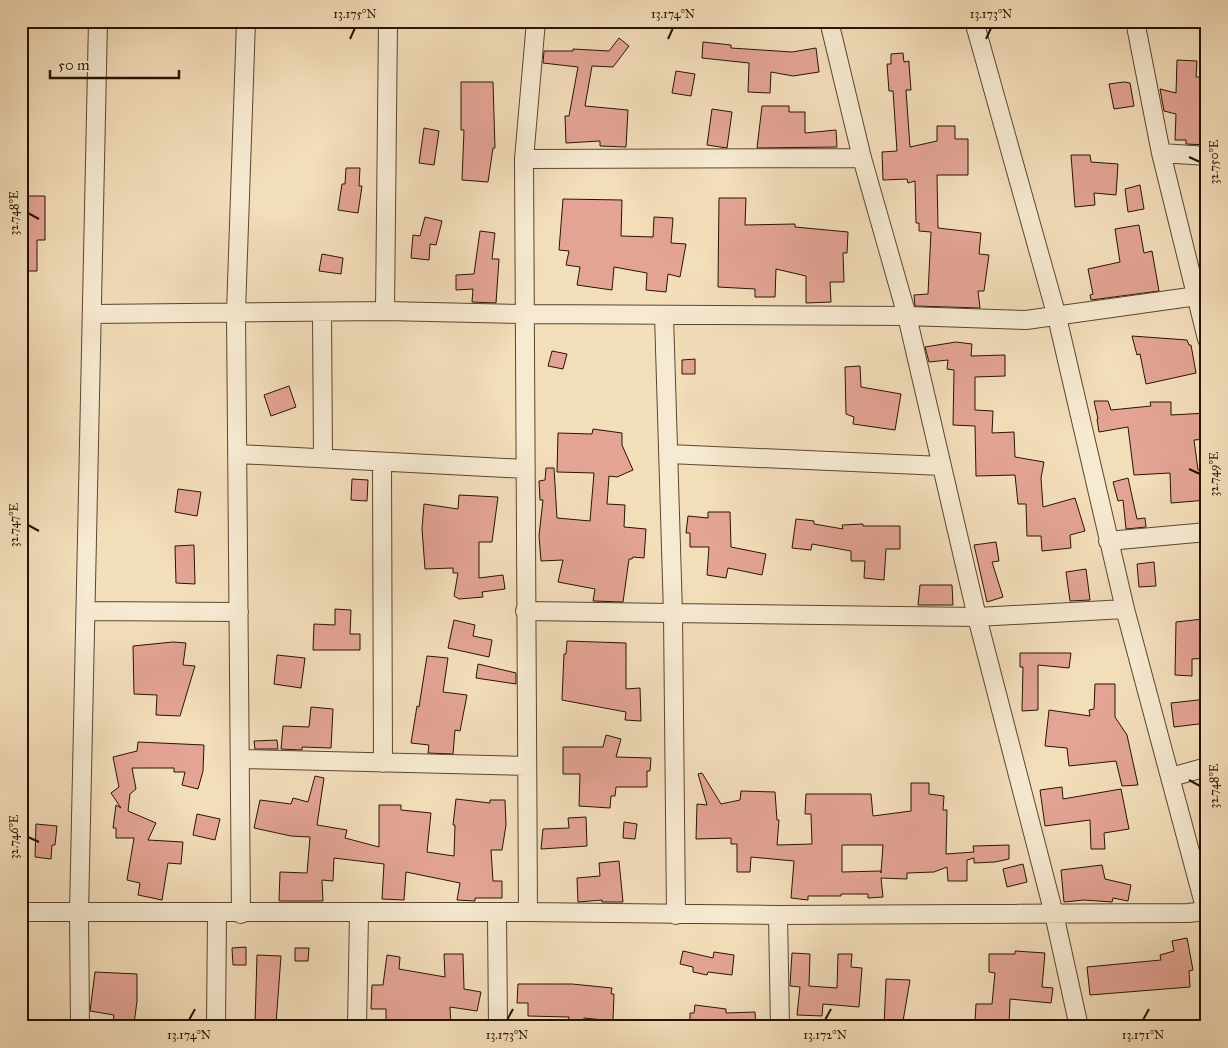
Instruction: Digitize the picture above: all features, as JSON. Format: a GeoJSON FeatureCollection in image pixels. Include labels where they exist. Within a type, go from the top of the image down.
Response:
{"type":"FeatureCollection","features":[{"type":"Feature","properties":{"kind":"street"},"geometry":{"type":"LineString","coordinates":[[80,1027],[80,914],[98,21]]}},
{"type":"Feature","properties":{"kind":"street"},"geometry":{"type":"LineString","coordinates":[[241,914],[239,454],[236,312],[246,21]]}},
{"type":"Feature","properties":{"kind":"street"},"geometry":{"type":"LineString","coordinates":[[385,311],[388,21]]}},
{"type":"Feature","properties":{"kind":"street"},"geometry":{"type":"LineString","coordinates":[[528,912],[524,159],[536,21]]}},
{"type":"Feature","properties":{"kind":"street"},"geometry":{"type":"LineString","coordinates":[[830,21],[862,158],[907,316],[976,618],[1054,914],[1079,1027]]}},
{"type":"Feature","properties":{"kind":"street"},"geometry":{"type":"LineString","coordinates":[[21,912],[80,914],[496,914],[528,912],[676,915],[1206,913],[1108,541],[1057,317],[974,21]]}},
{"type":"Feature","properties":{"kind":"street"},"geometry":{"type":"LineString","coordinates":[[1134,21],[1161,153],[1207,339]]}},
{"type":"Feature","properties":{"kind":"street"},"geometry":{"type":"LineString","coordinates":[[1161,153],[1207,156]]}},
{"type":"Feature","properties":{"kind":"street"},"geometry":{"type":"LineString","coordinates":[[524,159],[862,158]]}},
{"type":"Feature","properties":{"kind":"street"},"geometry":{"type":"LineString","coordinates":[[93,314],[385,311],[525,314],[907,316],[999,320],[1057,317],[1197,296]]}},
{"type":"Feature","properties":{"kind":"street"},"geometry":{"type":"LineString","coordinates":[[322,313],[323,458]]}},
{"type":"Feature","properties":{"kind":"street"},"geometry":{"type":"LineString","coordinates":[[664,315],[673,614],[676,915]]}},
{"type":"Feature","properties":{"kind":"street"},"geometry":{"type":"LineString","coordinates":[[239,454],[525,469]]}},
{"type":"Feature","properties":{"kind":"street"},"geometry":{"type":"LineString","coordinates":[[668,454],[942,466]]}},
{"type":"Feature","properties":{"kind":"street"},"geometry":{"type":"LineString","coordinates":[[382,462],[384,763]]}},
{"type":"Feature","properties":{"kind":"street"},"geometry":{"type":"LineString","coordinates":[[1108,541],[1207,532]]}},
{"type":"Feature","properties":{"kind":"street"},"geometry":{"type":"LineString","coordinates":[[525,611],[976,618],[1125,609]]}},
{"type":"Feature","properties":{"kind":"street"},"geometry":{"type":"LineString","coordinates":[[86,611],[239,612]]}},
{"type":"Feature","properties":{"kind":"street"},"geometry":{"type":"LineString","coordinates":[[241,759],[526,766]]}},
{"type":"Feature","properties":{"kind":"street"},"geometry":{"type":"LineString","coordinates":[[1171,777],[1207,766]]}},
{"type":"Feature","properties":{"kind":"street"},"geometry":{"type":"LineString","coordinates":[[216,1027],[217,914]]}},
{"type":"Feature","properties":{"kind":"street"},"geometry":{"type":"LineString","coordinates":[[357,1027],[359,914]]}},
{"type":"Feature","properties":{"kind":"street"},"geometry":{"type":"LineString","coordinates":[[496,914],[498,1027]]}},
{"type":"Feature","properties":{"kind":"street"},"geometry":{"type":"LineString","coordinates":[[778,915],[780,1027]]}},
{"type":"Feature","properties":{"kind":"building"},"geometry":{"type":"Polygon","coordinates":[[[619,38],[629,46],[613,67],[592,66],[585,106],[628,110],[626,147],[600,146],[600,141],[566,143],[565,116],[569,116],[578,67],[543,63],[544,51],[573,51],[573,49],[609,51],[619,38]]]}},
{"type":"Feature","properties":{"kind":"building"},"geometry":{"type":"Polygon","coordinates":[[[703,42],[731,45],[731,48],[792,52],[816,48],[819,72],[793,76],[771,72],[770,93],[748,92],[749,63],[702,58],[703,42]]]}},
{"type":"Feature","properties":{"kind":"building"},"geometry":{"type":"Polygon","coordinates":[[[903,53],[904,62],[909,61],[911,90],[906,90],[910,147],[937,141],[937,126],[955,126],[955,139],[968,139],[968,175],[937,175],[938,228],[981,233],[979,254],[989,255],[984,291],[978,291],[980,308],[915,306],[914,295],[928,294],[931,232],[919,231],[919,223],[916,223],[915,181],[908,183],[907,179],[883,180],[882,152],[897,151],[893,91],[889,91],[887,64],[891,64],[891,54],[903,53]]]}},
{"type":"Feature","properties":{"kind":"building"},"geometry":{"type":"Polygon","coordinates":[[[1177,60],[1197,61],[1196,77],[1207,77],[1207,145],[1186,144],[1186,140],[1175,140],[1176,114],[1164,111],[1160,89],[1176,93],[1177,60]]]}},
{"type":"Feature","properties":{"kind":"building"},"geometry":{"type":"Polygon","coordinates":[[[676,71],[695,74],[691,96],[672,93],[676,71]]]}},
{"type":"Feature","properties":{"kind":"building"},"geometry":{"type":"Polygon","coordinates":[[[461,82],[493,82],[495,148],[493,148],[488,182],[462,180],[464,130],[461,130],[461,82]]]}},
{"type":"Feature","properties":{"kind":"building"},"geometry":{"type":"Polygon","coordinates":[[[1130,83],[1134,106],[1114,109],[1109,84],[1130,83]]]}},
{"type":"Feature","properties":{"kind":"building"},"geometry":{"type":"Polygon","coordinates":[[[762,106],[789,106],[789,112],[805,112],[805,133],[836,130],[837,147],[757,148],[762,106]]]}},
{"type":"Feature","properties":{"kind":"building"},"geometry":{"type":"Polygon","coordinates":[[[712,109],[732,112],[727,148],[707,145],[712,109]]]}},
{"type":"Feature","properties":{"kind":"building"},"geometry":{"type":"Polygon","coordinates":[[[424,128],[439,131],[434,165],[419,163],[424,128]]]}},
{"type":"Feature","properties":{"kind":"building"},"geometry":{"type":"Polygon","coordinates":[[[1071,155],[1090,155],[1091,162],[1118,164],[1116,195],[1094,193],[1095,205],[1075,207],[1071,155]]]}},
{"type":"Feature","properties":{"kind":"building"},"geometry":{"type":"Polygon","coordinates":[[[346,168],[360,168],[359,186],[362,186],[358,213],[338,210],[342,184],[345,184],[346,168]]]}},
{"type":"Feature","properties":{"kind":"building"},"geometry":{"type":"Polygon","coordinates":[[[1140,185],[1144,209],[1128,212],[1125,189],[1140,185]]]}},
{"type":"Feature","properties":{"kind":"building"},"geometry":{"type":"Polygon","coordinates":[[[21,196],[45,196],[45,240],[37,240],[37,271],[21,271],[21,196]]]}},
{"type":"Feature","properties":{"kind":"building"},"geometry":{"type":"Polygon","coordinates":[[[719,198],[746,198],[745,225],[795,224],[795,227],[848,232],[847,253],[843,253],[844,282],[830,282],[831,302],[806,303],[806,276],[776,269],[775,297],[755,297],[755,289],[718,287],[719,198]]]}},
{"type":"Feature","properties":{"kind":"building"},"geometry":{"type":"Polygon","coordinates":[[[563,199],[622,200],[621,236],[653,237],[654,217],[673,218],[671,243],[686,244],[680,277],[668,274],[666,292],[646,290],[647,273],[614,267],[612,290],[577,285],[580,267],[566,265],[569,251],[559,250],[563,199]]]}},
{"type":"Feature","properties":{"kind":"building"},"geometry":{"type":"Polygon","coordinates":[[[425,217],[442,221],[436,245],[430,244],[429,260],[411,258],[413,235],[420,236],[425,217]]]}},
{"type":"Feature","properties":{"kind":"building"},"geometry":{"type":"Polygon","coordinates":[[[1139,225],[1144,253],[1152,251],[1159,291],[1091,300],[1090,295],[1093,294],[1088,269],[1120,262],[1115,229],[1139,225]]]}},
{"type":"Feature","properties":{"kind":"building"},"geometry":{"type":"Polygon","coordinates":[[[480,231],[495,233],[492,259],[499,259],[496,303],[472,302],[473,289],[456,290],[456,275],[474,274],[480,231]]]}},
{"type":"Feature","properties":{"kind":"building"},"geometry":{"type":"Polygon","coordinates":[[[322,254],[343,258],[341,274],[319,271],[322,254]]]}},
{"type":"Feature","properties":{"kind":"building"},"geometry":{"type":"Polygon","coordinates":[[[1132,336],[1187,340],[1189,345],[1191,345],[1196,373],[1146,384],[1140,354],[1137,355],[1132,336]]]}},
{"type":"Feature","properties":{"kind":"building"},"geometry":{"type":"Polygon","coordinates":[[[956,342],[972,344],[971,356],[1005,355],[1005,376],[975,377],[975,410],[993,411],[992,433],[1014,432],[1015,457],[1044,462],[1041,478],[1043,507],[1075,498],[1085,531],[1070,535],[1071,548],[1042,551],[1041,536],[1027,536],[1026,504],[1018,504],[1015,475],[976,476],[975,426],[953,425],[954,370],[947,369],[948,360],[929,362],[925,347],[956,342]]]}},
{"type":"Feature","properties":{"kind":"building"},"geometry":{"type":"Polygon","coordinates":[[[552,351],[567,354],[563,369],[548,366],[552,351]]]}},
{"type":"Feature","properties":{"kind":"building"},"geometry":{"type":"Polygon","coordinates":[[[695,359],[695,374],[682,374],[682,360],[695,359]]]}},
{"type":"Feature","properties":{"kind":"building"},"geometry":{"type":"Polygon","coordinates":[[[860,366],[861,387],[901,394],[895,430],[853,424],[854,417],[846,414],[845,367],[860,366]]]}},
{"type":"Feature","properties":{"kind":"building"},"geometry":{"type":"Polygon","coordinates":[[[289,386],[296,407],[271,416],[264,395],[289,386]]]}},
{"type":"Feature","properties":{"kind":"building"},"geometry":{"type":"Polygon","coordinates":[[[1094,401],[1108,401],[1111,410],[1151,406],[1150,402],[1171,402],[1171,415],[1207,413],[1207,439],[1194,440],[1198,470],[1207,469],[1207,500],[1171,503],[1170,473],[1134,475],[1128,427],[1099,432],[1094,401]]]}},
{"type":"Feature","properties":{"kind":"building"},"geometry":{"type":"Polygon","coordinates":[[[593,429],[622,433],[622,445],[633,470],[617,477],[609,476],[607,504],[625,505],[624,527],[646,529],[644,558],[633,557],[629,559],[623,602],[593,601],[595,589],[558,582],[563,560],[541,561],[539,536],[543,500],[540,500],[539,481],[545,480],[546,468],[554,468],[557,518],[590,521],[594,473],[557,472],[558,433],[592,434],[593,429]]]}},
{"type":"Feature","properties":{"kind":"building"},"geometry":{"type":"Polygon","coordinates":[[[1128,478],[1137,519],[1145,518],[1146,527],[1126,529],[1123,500],[1118,501],[1113,482],[1128,478]]]}},
{"type":"Feature","properties":{"kind":"building"},"geometry":{"type":"Polygon","coordinates":[[[352,479],[368,480],[367,501],[351,500],[352,479]]]}},
{"type":"Feature","properties":{"kind":"building"},"geometry":{"type":"Polygon","coordinates":[[[178,489],[201,492],[197,516],[175,512],[178,489]]]}},
{"type":"Feature","properties":{"kind":"building"},"geometry":{"type":"Polygon","coordinates":[[[459,495],[498,497],[492,542],[479,542],[479,578],[503,575],[505,589],[482,592],[483,597],[459,599],[454,596],[458,573],[453,573],[453,568],[425,569],[422,529],[424,504],[458,509],[459,495]]]}},
{"type":"Feature","properties":{"kind":"building"},"geometry":{"type":"Polygon","coordinates":[[[708,512],[730,512],[731,547],[766,554],[762,575],[728,568],[726,578],[707,575],[709,547],[690,547],[690,533],[686,533],[688,516],[708,518],[708,512]]]}},
{"type":"Feature","properties":{"kind":"building"},"geometry":{"type":"Polygon","coordinates":[[[796,519],[814,521],[814,524],[843,529],[842,525],[900,526],[900,549],[886,549],[884,580],[864,578],[865,561],[851,561],[851,551],[812,544],[811,550],[792,548],[796,519]]]}},
{"type":"Feature","properties":{"kind":"building"},"geometry":{"type":"Polygon","coordinates":[[[996,542],[999,561],[992,562],[1003,597],[987,602],[974,545],[996,542]]]}},
{"type":"Feature","properties":{"kind":"building"},"geometry":{"type":"Polygon","coordinates":[[[194,545],[195,584],[176,583],[175,546],[194,545]]]}},
{"type":"Feature","properties":{"kind":"building"},"geometry":{"type":"Polygon","coordinates":[[[1154,562],[1156,586],[1139,587],[1137,564],[1154,562]]]}},
{"type":"Feature","properties":{"kind":"building"},"geometry":{"type":"Polygon","coordinates":[[[1086,569],[1090,600],[1070,601],[1066,572],[1086,569]]]}},
{"type":"Feature","properties":{"kind":"building"},"geometry":{"type":"Polygon","coordinates":[[[920,585],[952,585],[953,605],[918,605],[920,585]]]}},
{"type":"Feature","properties":{"kind":"building"},"geometry":{"type":"Polygon","coordinates":[[[335,609],[351,610],[350,634],[360,634],[360,650],[313,650],[314,624],[335,625],[335,609]]]}},
{"type":"Feature","properties":{"kind":"building"},"geometry":{"type":"Polygon","coordinates":[[[1203,619],[1207,658],[1192,659],[1192,676],[1175,675],[1176,622],[1203,619]]]}},
{"type":"Feature","properties":{"kind":"building"},"geometry":{"type":"Polygon","coordinates":[[[454,620],[475,625],[473,636],[492,640],[489,657],[448,648],[454,620]]]}},
{"type":"Feature","properties":{"kind":"building"},"geometry":{"type":"Polygon","coordinates":[[[567,641],[626,643],[626,689],[640,688],[641,721],[625,720],[626,712],[562,700],[564,654],[566,654],[567,641]]]}},
{"type":"Feature","properties":{"kind":"building"},"geometry":{"type":"Polygon","coordinates":[[[173,642],[186,643],[183,665],[195,666],[180,716],[156,715],[157,695],[134,694],[133,646],[173,642]]]}},
{"type":"Feature","properties":{"kind":"building"},"geometry":{"type":"Polygon","coordinates":[[[1020,653],[1071,653],[1069,668],[1038,665],[1038,710],[1022,711],[1023,667],[1020,667],[1020,653]]]}},
{"type":"Feature","properties":{"kind":"building"},"geometry":{"type":"Polygon","coordinates":[[[277,655],[305,658],[301,688],[274,684],[277,655]]]}},
{"type":"Feature","properties":{"kind":"building"},"geometry":{"type":"Polygon","coordinates":[[[427,656],[448,658],[443,692],[467,695],[460,731],[455,730],[453,754],[428,753],[429,745],[411,743],[427,656]]]}},
{"type":"Feature","properties":{"kind":"building"},"geometry":{"type":"Polygon","coordinates":[[[478,664],[516,673],[516,684],[476,678],[478,664]]]}},
{"type":"Feature","properties":{"kind":"building"},"geometry":{"type":"Polygon","coordinates":[[[1095,684],[1115,684],[1115,717],[1127,735],[1138,785],[1122,786],[1116,761],[1069,766],[1067,748],[1045,746],[1049,710],[1090,716],[1089,710],[1094,709],[1095,684]]]}},
{"type":"Feature","properties":{"kind":"building"},"geometry":{"type":"Polygon","coordinates":[[[1207,699],[1207,723],[1174,727],[1171,703],[1207,699]]]}},
{"type":"Feature","properties":{"kind":"building"},"geometry":{"type":"Polygon","coordinates":[[[311,707],[333,709],[331,748],[302,747],[302,750],[281,749],[283,726],[309,727],[311,707]]]}},
{"type":"Feature","properties":{"kind":"building"},"geometry":{"type":"Polygon","coordinates":[[[606,735],[621,739],[616,757],[651,758],[650,771],[647,771],[647,787],[616,787],[615,796],[611,796],[610,808],[579,806],[580,774],[563,774],[563,747],[603,747],[606,735]]]}},
{"type":"Feature","properties":{"kind":"building"},"geometry":{"type":"Polygon","coordinates":[[[277,740],[278,749],[255,749],[254,741],[277,740]]]}},
{"type":"Feature","properties":{"kind":"building"},"geometry":{"type":"Polygon","coordinates":[[[138,742],[204,745],[203,771],[198,789],[182,785],[185,772],[174,772],[174,768],[132,768],[136,789],[130,794],[128,811],[156,823],[148,840],[183,842],[181,864],[168,863],[162,900],[138,895],[140,883],[127,880],[134,838],[116,838],[116,828],[113,828],[116,805],[121,808],[111,793],[119,787],[113,757],[137,751],[138,742]]]}},
{"type":"Feature","properties":{"kind":"building"},"geometry":{"type":"Polygon","coordinates":[[[702,773],[721,804],[740,800],[741,791],[775,792],[777,820],[779,820],[777,845],[812,844],[811,814],[805,814],[806,794],[871,794],[873,816],[911,811],[911,783],[929,783],[929,794],[944,796],[943,810],[947,810],[946,854],[974,852],[973,846],[1009,845],[1009,859],[974,863],[974,858],[967,860],[967,881],[948,881],[947,867],[934,872],[907,873],[907,879],[881,878],[883,897],[868,898],[868,894],[841,894],[841,896],[808,896],[808,900],[791,898],[794,861],[751,857],[750,872],[737,872],[737,844],[731,844],[731,838],[696,839],[697,804],[707,805],[698,774],[702,773]],[[842,845],[842,872],[881,871],[881,873],[883,845],[842,845]]]}},
{"type":"Feature","properties":{"kind":"building"},"geometry":{"type":"Polygon","coordinates":[[[315,776],[324,778],[317,825],[347,830],[345,838],[379,847],[379,805],[401,805],[401,810],[431,813],[427,852],[454,856],[455,825],[453,825],[456,799],[490,803],[490,800],[505,800],[506,825],[502,850],[491,850],[493,881],[502,881],[502,898],[475,898],[475,901],[457,900],[460,883],[406,872],[404,900],[382,899],[384,864],[334,858],[333,881],[322,880],[323,901],[279,901],[280,872],[307,873],[310,837],[291,836],[254,828],[260,800],[291,804],[293,798],[308,802],[315,776]]]}},
{"type":"Feature","properties":{"kind":"building"},"geometry":{"type":"Polygon","coordinates":[[[1062,787],[1063,799],[1121,789],[1129,829],[1104,833],[1105,849],[1091,849],[1090,820],[1045,826],[1040,790],[1062,787]]]}},
{"type":"Feature","properties":{"kind":"building"},"geometry":{"type":"Polygon","coordinates":[[[197,814],[220,819],[215,840],[193,835],[197,814]]]}},
{"type":"Feature","properties":{"kind":"building"},"geometry":{"type":"Polygon","coordinates":[[[586,817],[587,846],[541,849],[543,829],[569,828],[568,818],[586,817]]]}},
{"type":"Feature","properties":{"kind":"building"},"geometry":{"type":"Polygon","coordinates":[[[624,822],[637,824],[635,839],[623,838],[624,822]]]}},
{"type":"Feature","properties":{"kind":"building"},"geometry":{"type":"Polygon","coordinates":[[[36,824],[57,826],[55,845],[52,845],[51,859],[35,857],[36,824]]]}},
{"type":"Feature","properties":{"kind":"building"},"geometry":{"type":"Polygon","coordinates":[[[619,861],[623,902],[602,902],[602,900],[578,902],[577,878],[600,876],[599,863],[619,861]]]}},
{"type":"Feature","properties":{"kind":"building"},"geometry":{"type":"Polygon","coordinates":[[[1023,864],[1027,882],[1007,887],[1003,869],[1023,864]]]}},
{"type":"Feature","properties":{"kind":"building"},"geometry":{"type":"Polygon","coordinates":[[[1102,865],[1105,879],[1131,885],[1128,901],[1113,898],[1112,902],[1084,900],[1064,902],[1061,870],[1102,865]]]}},
{"type":"Feature","properties":{"kind":"building"},"geometry":{"type":"Polygon","coordinates":[[[1187,938],[1193,970],[1189,971],[1190,987],[1090,995],[1087,967],[1161,960],[1160,955],[1174,951],[1172,941],[1187,938]]]}},
{"type":"Feature","properties":{"kind":"building"},"geometry":{"type":"Polygon","coordinates":[[[246,947],[246,965],[233,965],[232,948],[246,947]]]}},
{"type":"Feature","properties":{"kind":"building"},"geometry":{"type":"Polygon","coordinates":[[[295,948],[309,948],[308,961],[295,961],[295,948]]]}},
{"type":"Feature","properties":{"kind":"building"},"geometry":{"type":"Polygon","coordinates":[[[683,951],[713,958],[714,952],[734,955],[732,975],[708,972],[707,975],[693,972],[693,967],[680,964],[683,951]]]}},
{"type":"Feature","properties":{"kind":"building"},"geometry":{"type":"Polygon","coordinates":[[[1015,951],[1045,953],[1042,987],[1053,988],[1051,1003],[1010,999],[1009,1027],[989,1027],[989,1022],[975,1022],[976,1004],[992,1004],[995,973],[989,972],[989,954],[1015,954],[1015,951]]]}},
{"type":"Feature","properties":{"kind":"building"},"geometry":{"type":"Polygon","coordinates":[[[792,953],[810,954],[809,986],[837,988],[838,954],[852,954],[851,967],[862,968],[859,1007],[823,1004],[822,1016],[797,1015],[800,987],[790,986],[792,953]]]}},
{"type":"Feature","properties":{"kind":"building"},"geometry":{"type":"Polygon","coordinates":[[[444,954],[463,954],[464,989],[481,992],[477,1011],[450,1007],[451,1027],[386,1027],[386,1009],[371,1009],[372,985],[383,985],[387,955],[400,957],[399,969],[445,977],[444,954]]]}},
{"type":"Feature","properties":{"kind":"building"},"geometry":{"type":"Polygon","coordinates":[[[257,955],[281,956],[276,1024],[255,1024],[257,955]]]}},
{"type":"Feature","properties":{"kind":"building"},"geometry":{"type":"Polygon","coordinates":[[[95,972],[137,974],[137,1001],[134,1024],[113,1021],[114,1015],[90,1011],[95,972]]]}},
{"type":"Feature","properties":{"kind":"building"},"geometry":{"type":"Polygon","coordinates":[[[886,979],[910,980],[902,1027],[884,1027],[886,979]]]}},
{"type":"Feature","properties":{"kind":"building"},"geometry":{"type":"Polygon","coordinates":[[[518,984],[572,984],[612,988],[611,994],[614,994],[613,1021],[584,1018],[582,1027],[567,1027],[569,1017],[528,1016],[528,1003],[517,1003],[518,984]]]}},
{"type":"Feature","properties":{"kind":"building"},"geometry":{"type":"Polygon","coordinates":[[[695,1005],[726,1009],[726,1013],[755,1012],[756,1027],[729,1027],[690,1021],[690,1013],[694,1013],[695,1005]]]}}]}
